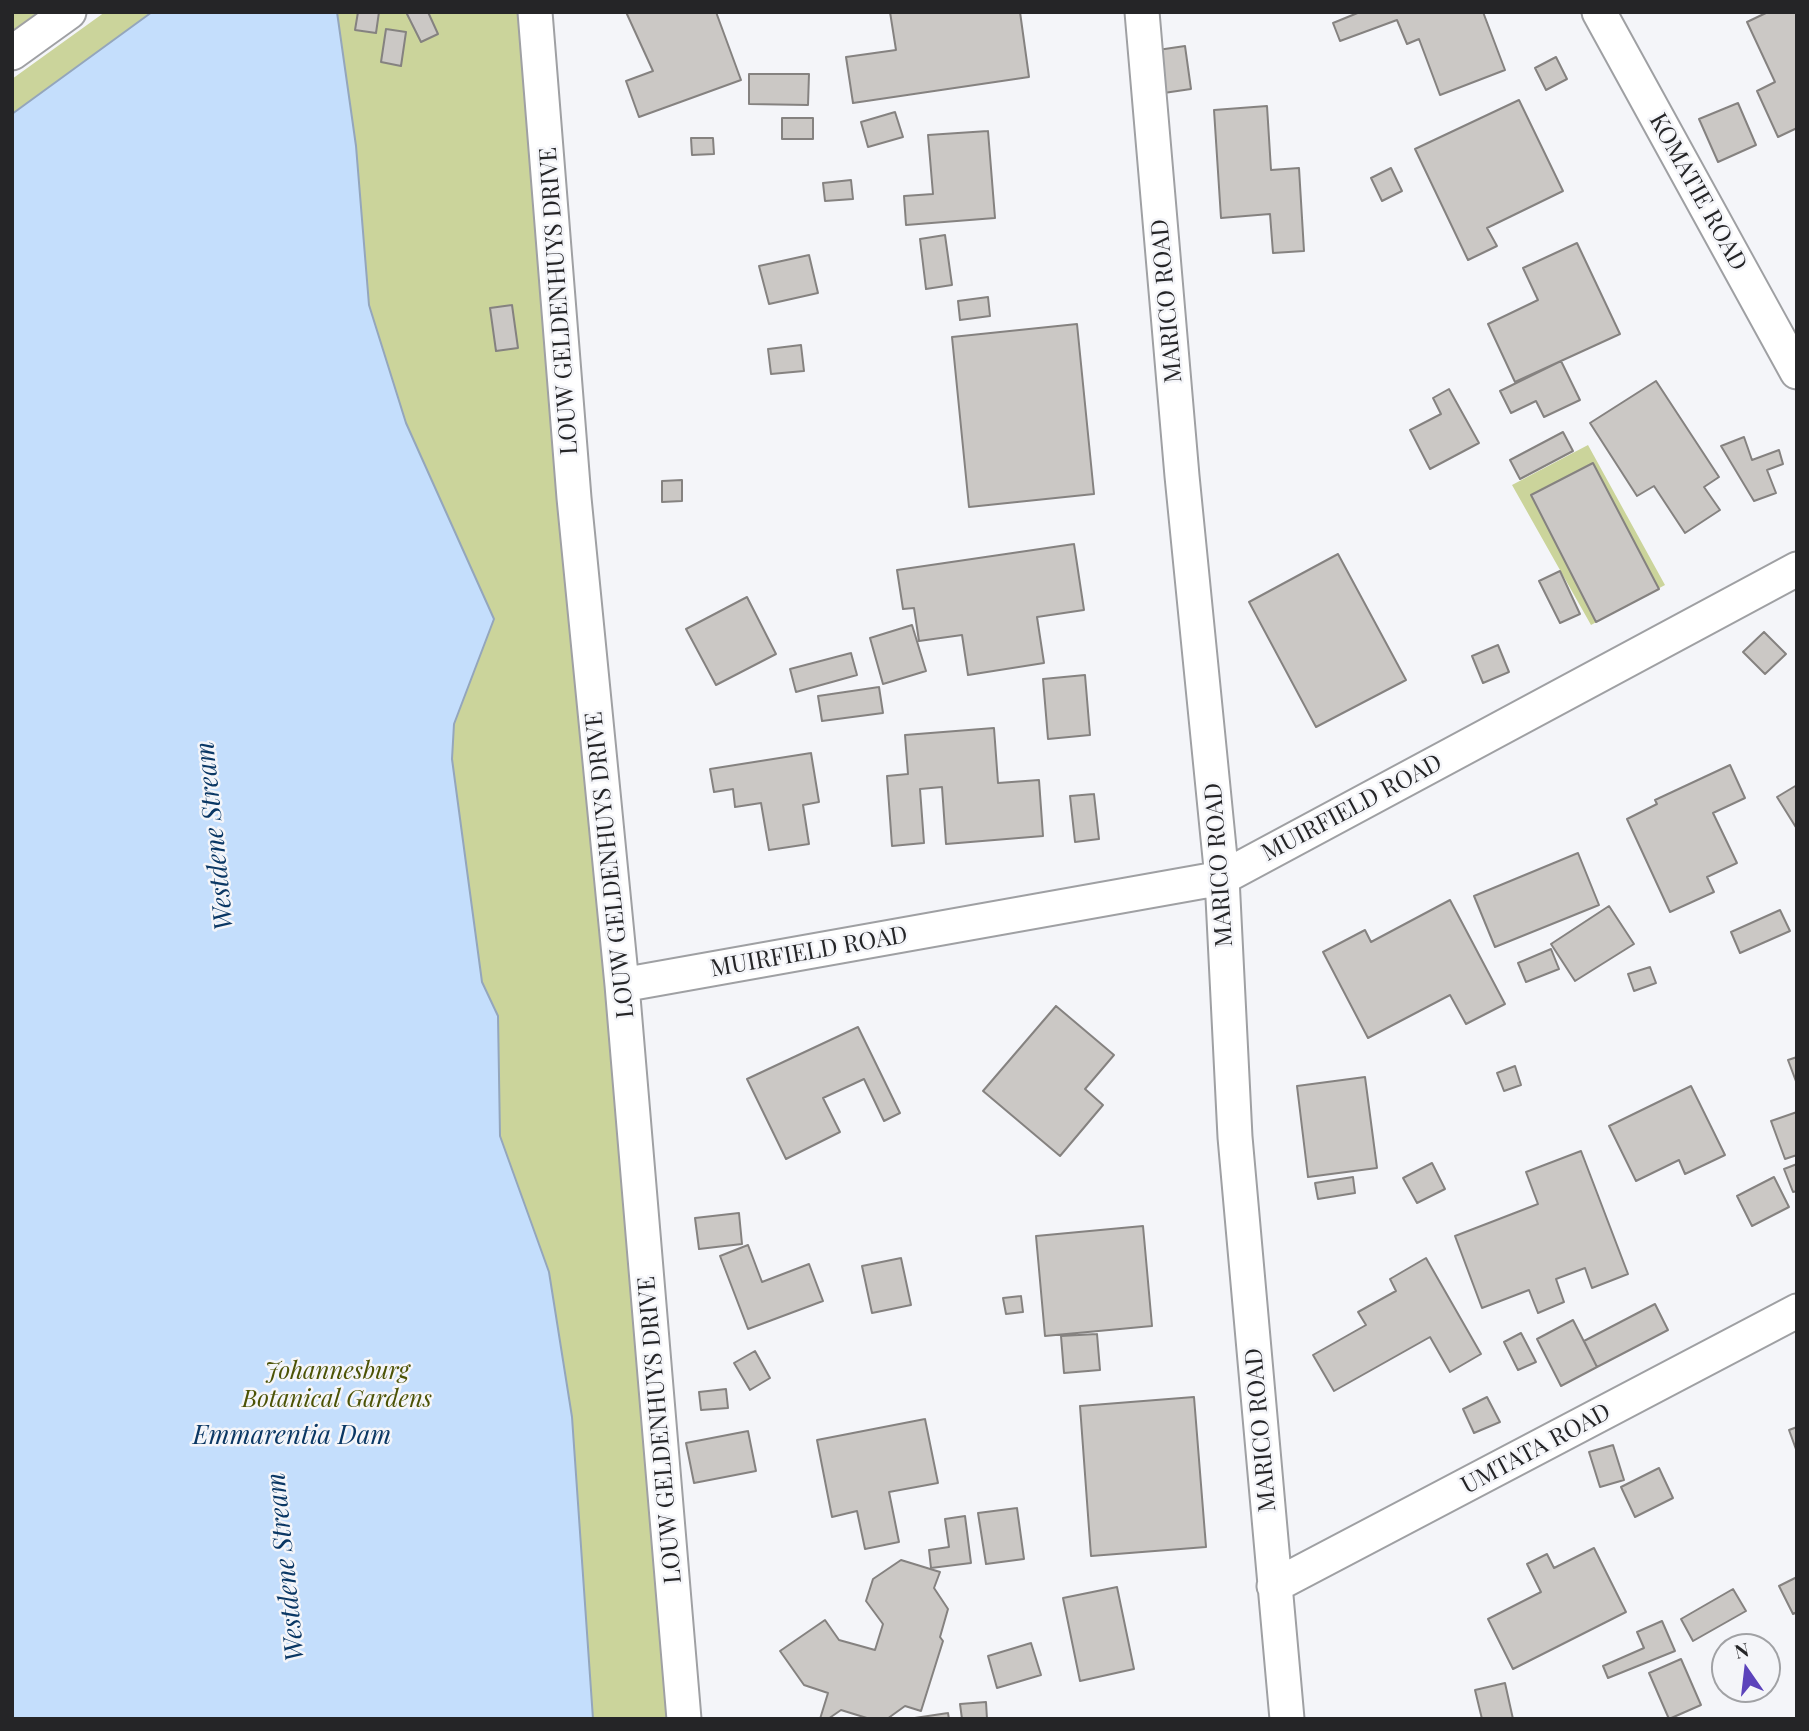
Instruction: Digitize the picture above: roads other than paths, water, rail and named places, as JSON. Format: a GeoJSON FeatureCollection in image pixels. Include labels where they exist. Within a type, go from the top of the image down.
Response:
{"type":"FeatureCollection","features":[{"type":"Feature","properties":{"kind":"street"},"geometry":{"type":"LineString","coordinates":[[12,53],[69,12]]}},
{"type":"Feature","properties":{"kind":"street","name":"LOUW GELDENHUYS DRIVE"},"geometry":{"type":"LineString","coordinates":[[535,12],[574,498],[622,985],[684,1719]]}},
{"type":"Feature","properties":{"kind":"street","name":"MARICO ROAD"},"geometry":{"type":"LineString","coordinates":[[1142,12],[1182,476],[1222,878],[1235,1137],[1287,1719]]}},
{"type":"Feature","properties":{"kind":"street","name":"KOMATIE ROAD"},"geometry":{"type":"LineString","coordinates":[[1600,12],[1797,372]]}},
{"type":"Feature","properties":{"kind":"street","name":"MUIRFIELD ROAD"},"geometry":{"type":"LineString","coordinates":[[622,985],[1222,878],[1797,569]]}},
{"type":"Feature","properties":{"kind":"street","name":"UMTATA ROAD"},"geometry":{"type":"LineString","coordinates":[[1275,1586],[1797,1311]]}},
{"type":"Feature","properties":{"kind":"water","name":"Emmarentia Dam"},"geometry":{"type":"Polygon","coordinates":[[[152,12],[337,12],[356,146],[369,305],[406,423],[494,619],[454,724],[452,759],[482,982],[498,1016],[500,1136],[549,1272],[572,1417],[593,1719],[12,1719],[12,114],[152,12]]]}},
{"type":"Feature","properties":{"kind":"water label","name":"Westdene Stream"},"geometry":{"type":"Point","coordinates":[215,836]}},
{"type":"Feature","properties":{"kind":"water label","name":"Westdene Stream"},"geometry":{"type":"Point","coordinates":[286,1567]}},
{"type":"Feature","properties":{"kind":"park label","name":"Johannesburg Botanical Gardens"},"geometry":{"type":"Point","coordinates":[337,1386]}}]}
